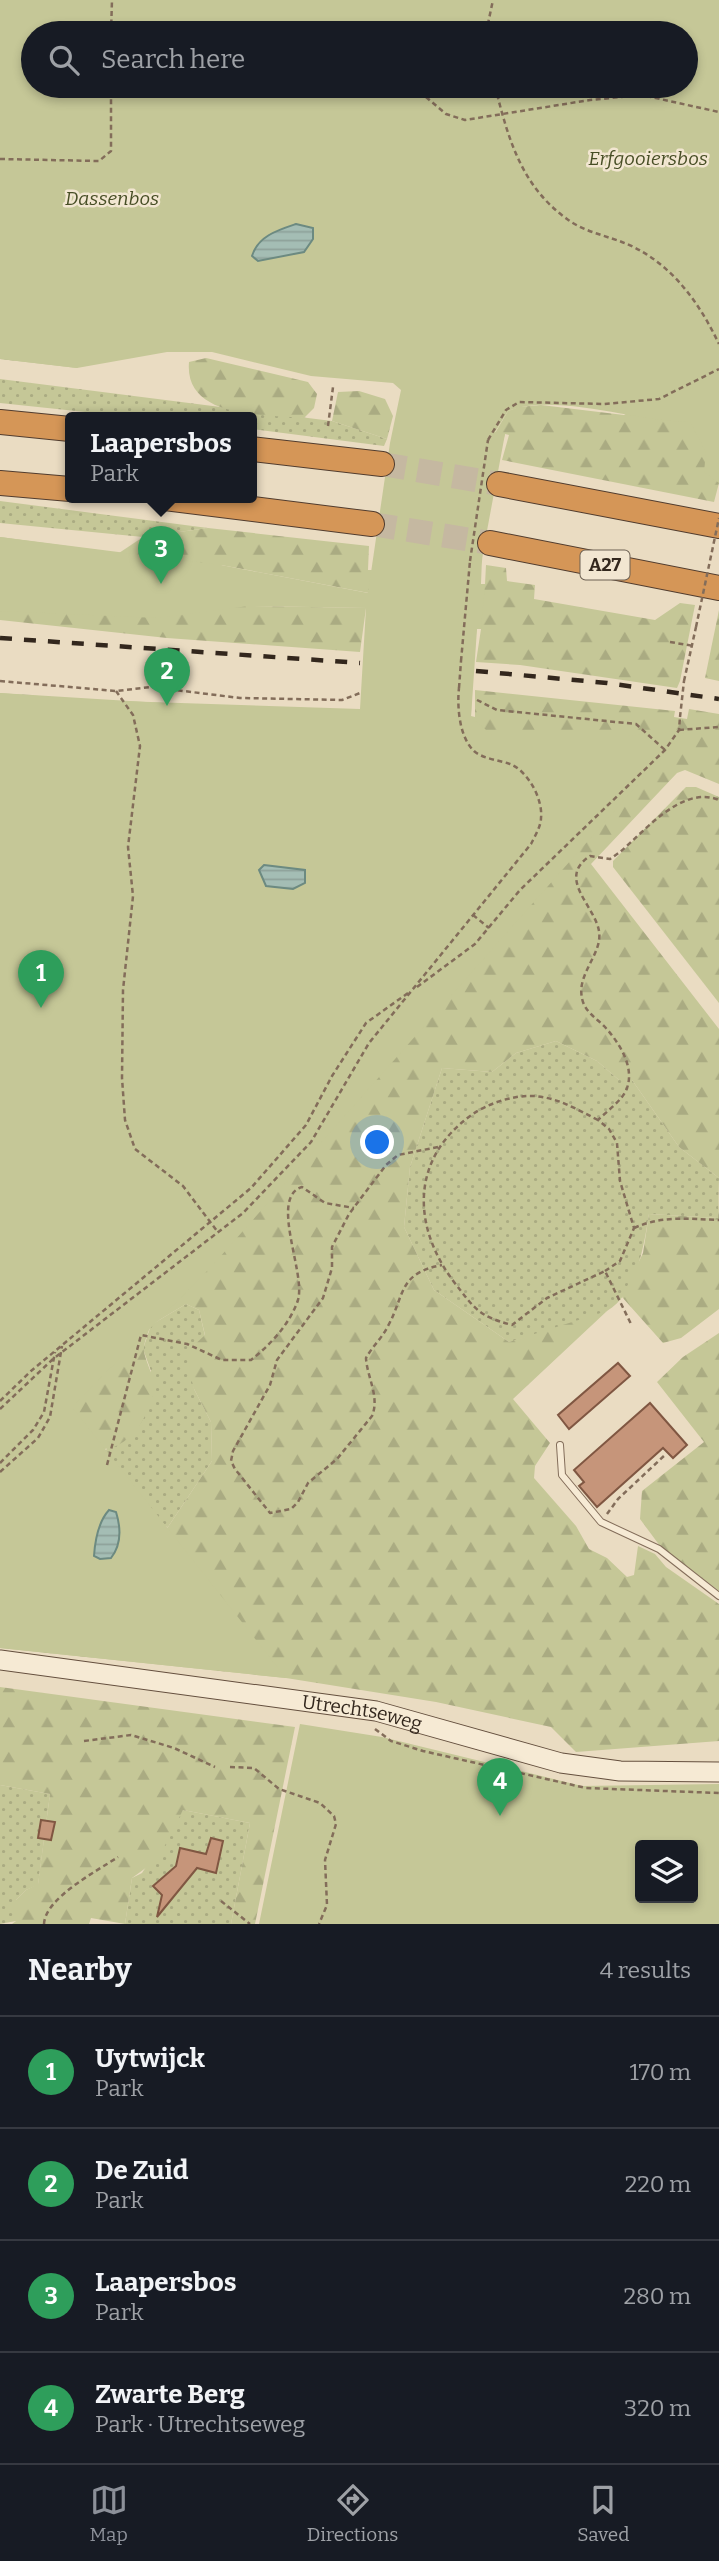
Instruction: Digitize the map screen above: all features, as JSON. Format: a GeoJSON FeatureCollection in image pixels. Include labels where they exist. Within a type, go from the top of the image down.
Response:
{"type":"FeatureCollection","features":[{"type":"Feature","properties":{"kind":"highway"},"geometry":{"type":"LineString","coordinates":[[0,422],[65,428]]}},
{"type":"Feature","properties":{"kind":"highway"},"geometry":{"type":"LineString","coordinates":[[257,450],[383,464]]}},
{"type":"Feature","properties":{"kind":"highway"},"geometry":{"type":"LineString","coordinates":[[0,483],[65,489]]}},
{"type":"Feature","properties":{"kind":"highway"},"geometry":{"type":"LineString","coordinates":[[499,484],[719,526]]}},
{"type":"Feature","properties":{"kind":"highway"},"geometry":{"type":"LineString","coordinates":[[206,503],[372,524]]}},
{"type":"Feature","properties":{"kind":"highway","name":"A27"},"geometry":{"type":"LineString","coordinates":[[490,543],[719,588]]}},
{"type":"Feature","properties":{"kind":"main road","name":"Utrechtseweg"},"geometry":{"type":"LineString","coordinates":[[0,1660],[376,1710],[561,1763],[620,1771],[719,1772]]}},
{"type":"Feature","properties":{"kind":"lane"},"geometry":{"type":"LineString","coordinates":[[560,1444],[562,1475],[601,1522],[659,1549],[719,1596]]}},
{"type":"Feature","properties":{"kind":"path"},"geometry":{"type":"LineString","coordinates":[[111,21],[112,0]]}},
{"type":"Feature","properties":{"kind":"path"},"geometry":{"type":"LineString","coordinates":[[489,21],[493,0]]}},
{"type":"Feature","properties":{"kind":"path"},"geometry":{"type":"LineString","coordinates":[[0,159],[99,161],[111,150],[111,98]]}},
{"type":"Feature","properties":{"kind":"path"},"geometry":{"type":"LineString","coordinates":[[427,98],[446,114],[465,120],[611,98]]}},
{"type":"Feature","properties":{"kind":"path"},"geometry":{"type":"LineString","coordinates":[[498,98],[515,157],[537,189],[568,220],[630,245],[677,277],[705,315],[719,344]]}},
{"type":"Feature","properties":{"kind":"path"},"geometry":{"type":"LineString","coordinates":[[656,98],[719,112]]}},
{"type":"Feature","properties":{"kind":"path"},"geometry":{"type":"LineString","coordinates":[[0,1409],[53,1359],[243,1213],[311,1142],[369,1043],[531,844],[542,819],[539,800],[530,782],[513,765],[474,751],[466,739],[457,706],[470,561],[488,440],[506,410],[519,402],[604,404],[659,399],[719,369]]}},
{"type":"Feature","properties":{"kind":"path"},"geometry":{"type":"LineString","coordinates":[[328,426],[333,387]]}},
{"type":"Feature","properties":{"kind":"path"},"geometry":{"type":"LineString","coordinates":[[0,1401],[210,1220],[251,1188],[306,1125],[332,1076],[366,1023],[475,944],[520,890],[665,750],[678,730],[684,681],[694,646],[719,518]]}},
{"type":"Feature","properties":{"kind":"path"},"geometry":{"type":"LineString","coordinates":[[670,642],[694,646]]}},
{"type":"Feature","properties":{"kind":"path"},"geometry":{"type":"LineString","coordinates":[[0,681],[116,691],[151,687],[240,698],[342,700],[360,693]]}},
{"type":"Feature","properties":{"kind":"path"},"geometry":{"type":"LineString","coordinates":[[116,691],[133,715],[140,746],[128,847],[133,896],[123,990],[122,1078],[125,1120],[135,1149],[183,1186],[218,1231]]}},
{"type":"Feature","properties":{"kind":"path"},"geometry":{"type":"LineString","coordinates":[[477,701],[497,710],[636,724],[665,750]]}},
{"type":"Feature","properties":{"kind":"path"},"geometry":{"type":"LineString","coordinates":[[678,730],[719,727]]}},
{"type":"Feature","properties":{"kind":"path"},"geometry":{"type":"LineString","coordinates":[[598,1120],[627,1091],[627,1063],[617,1041],[590,1014],[583,1001],[583,976],[599,941],[599,930],[580,896],[578,871],[581,862],[590,856],[610,859],[677,804],[699,794],[719,800]]}},
{"type":"Feature","properties":{"kind":"path"},"geometry":{"type":"LineString","coordinates":[[473,915],[489,928]]}},
{"type":"Feature","properties":{"kind":"path"},"geometry":{"type":"LineString","coordinates":[[532,1096],[559,1101],[598,1120],[609,1129],[617,1143],[620,1181],[634,1228],[620,1261],[605,1271],[547,1298],[512,1325],[484,1317],[442,1265],[425,1219],[425,1188],[429,1165],[438,1147],[455,1127],[480,1110],[506,1099],[532,1096]]}},
{"type":"Feature","properties":{"kind":"path"},"geometry":{"type":"LineString","coordinates":[[438,1147],[398,1154],[386,1165],[354,1208],[332,1247],[332,1268],[323,1298],[277,1360],[270,1385],[233,1451],[231,1461],[235,1469],[270,1513],[292,1508],[308,1483],[337,1459],[372,1416],[376,1407],[366,1358],[389,1325],[408,1280],[431,1267],[442,1265]]}},
{"type":"Feature","properties":{"kind":"path"},"geometry":{"type":"LineString","coordinates":[[107,1465],[141,1335],[187,1344],[222,1360],[251,1360],[278,1333],[299,1298],[288,1217],[289,1196],[294,1189],[302,1187],[326,1203],[354,1208]]}},
{"type":"Feature","properties":{"kind":"path"},"geometry":{"type":"LineString","coordinates":[[634,1228],[650,1221],[677,1217],[719,1220]]}},
{"type":"Feature","properties":{"kind":"path"},"geometry":{"type":"LineString","coordinates":[[605,1271],[632,1326]]}},
{"type":"Feature","properties":{"kind":"path"},"geometry":{"type":"LineString","coordinates":[[0,1472],[37,1438],[50,1417],[62,1346]]}},
{"type":"Feature","properties":{"kind":"path"},"geometry":{"type":"LineString","coordinates":[[0,1464],[33,1430],[44,1412],[55,1352]]}},
{"type":"Feature","properties":{"kind":"path"},"geometry":{"type":"LineString","coordinates":[[601,1522],[618,1499],[667,1454]]}},
{"type":"Feature","properties":{"kind":"path"},"geometry":{"type":"LineString","coordinates":[[370,1725],[391,1741],[423,1751],[586,1788],[719,1794]]}},
{"type":"Feature","properties":{"kind":"path"},"geometry":{"type":"LineString","coordinates":[[85,1741],[131,1735],[174,1748],[215,1767]]}},
{"type":"Feature","properties":{"kind":"path"},"geometry":{"type":"LineString","coordinates":[[230,1768],[254,1768],[279,1789],[320,1803],[334,1816],[335,1824],[325,1860],[327,1905],[319,1924]]}},
{"type":"Feature","properties":{"kind":"path"},"geometry":{"type":"LineString","coordinates":[[44,1924],[44,1915],[54,1902],[118,1857]]}},
{"type":"Feature","properties":{"kind":"path"},"geometry":{"type":"LineString","coordinates":[[221,1901],[250,1924]]}},
{"type":"Feature","properties":{"kind":"green space","name":"Erfgooiersbos"},"geometry":{"type":"Polygon","coordinates":[[[0,0],[719,0],[719,483],[714,502],[502,460],[509,435],[505,434],[495,470],[483,546],[481,584],[485,584],[486,565],[506,568],[507,581],[535,585],[534,599],[655,620],[680,603],[695,605],[680,681],[677,688],[520,665],[476,662],[481,629],[477,628],[472,662],[471,716],[475,717],[475,690],[675,711],[674,717],[687,719],[689,709],[719,714],[719,784],[685,770],[677,773],[591,864],[719,1029],[719,1178],[679,1147],[632,1080],[619,1080],[597,1061],[556,1041],[516,1053],[492,1072],[442,1068],[410,1167],[404,1227],[434,1290],[509,1342],[607,1311],[513,1399],[550,1443],[535,1466],[534,1478],[576,1526],[589,1549],[607,1558],[627,1577],[634,1575],[638,1546],[655,1554],[666,1567],[719,1604],[719,1741],[576,1752],[551,1727],[436,1702],[286,1678],[0,1648],[168,1527],[212,1461],[211,1422],[194,1389],[188,1366],[192,1347],[205,1335],[199,1310],[186,1304],[151,1325],[144,1349],[153,1378],[153,1395],[140,1424],[126,1440],[108,1449],[98,1449],[0,1480],[0,693],[162,703],[152,764],[455,708],[502,757],[461,705],[491,440],[508,411],[519,407],[541,405],[624,415],[640,405],[514,401],[473,444],[679,98],[698,98],[698,21],[21,21],[21,98],[37,98],[117,335],[77,368],[0,359],[0,0]]]}},
{"type":"Feature","properties":{"kind":"green space"},"geometry":{"type":"Polygon","coordinates":[[[0,0],[719,0],[719,483],[704,472],[706,452],[690,422],[572,406],[527,406],[508,411],[495,432],[505,434],[481,563],[481,584],[485,584],[481,629],[477,629],[471,717],[493,736],[626,736],[686,730],[212,1266],[72,1407],[286,1678],[0,1648],[0,693],[90,700],[360,709],[366,608],[249,606],[157,618],[0,611],[0,537],[221,565],[368,593],[390,443],[401,390],[393,383],[311,376],[212,352],[167,352],[77,368],[0,359],[0,0]]]}},
{"type":"Feature","properties":{"kind":"green space"},"geometry":{"type":"Polygon","coordinates":[[[206,358],[308,382],[317,394],[314,408],[304,418],[240,412],[213,404],[199,394],[191,381],[189,362],[206,358]]]}},
{"type":"Feature","properties":{"kind":"green space"},"geometry":{"type":"Polygon","coordinates":[[[0,379],[332,421],[387,439],[384,446],[257,430],[257,412],[85,412],[0,403],[0,379]]]}},
{"type":"Feature","properties":{"kind":"green space"},"geometry":{"type":"Polygon","coordinates":[[[359,391],[385,399],[393,416],[387,439],[332,421],[338,392],[359,391]]]}},
{"type":"Feature","properties":{"kind":"green space"},"geometry":{"type":"Polygon","coordinates":[[[0,501],[208,528],[143,537],[0,523],[0,501]]]}},
{"type":"Feature","properties":{"kind":"green space"},"geometry":{"type":"Polygon","coordinates":[[[208,528],[369,546],[368,570],[372,570],[369,593],[221,565],[249,606],[366,608],[360,652],[167,638],[0,620],[0,537],[119,553],[143,537],[208,528]]]}},
{"type":"Feature","properties":{"kind":"green space"},"geometry":{"type":"Polygon","coordinates":[[[719,610],[719,681],[705,678],[719,610]]]}},
{"type":"Feature","properties":{"kind":"green space"},"geometry":{"type":"Polygon","coordinates":[[[686,787],[696,787],[719,797],[719,1003],[613,867],[613,861],[686,787]]]}},
{"type":"Feature","properties":{"kind":"green space"},"geometry":{"type":"Polygon","coordinates":[[[556,1041],[597,1061],[619,1080],[632,1080],[679,1147],[719,1178],[718,1218],[649,1214],[645,1240],[632,1281],[617,1303],[587,1320],[509,1342],[434,1290],[404,1227],[410,1167],[442,1068],[492,1072],[516,1053],[556,1041]]]}},
{"type":"Feature","properties":{"kind":"green space"},"geometry":{"type":"Polygon","coordinates":[[[719,1193],[719,1309],[681,1338],[663,1343],[622,1297],[643,1253],[649,1214],[718,1218],[719,1193]]]}},
{"type":"Feature","properties":{"kind":"green space"},"geometry":{"type":"Polygon","coordinates":[[[186,1304],[199,1310],[205,1336],[192,1347],[194,1389],[211,1422],[212,1461],[168,1527],[72,1510],[151,1371],[143,1349],[151,1325],[186,1304]]]}},
{"type":"Feature","properties":{"kind":"green space"},"geometry":{"type":"Polygon","coordinates":[[[719,1333],[719,1591],[660,1546],[640,1519],[642,1491],[704,1442],[657,1382],[683,1357],[719,1333]]]}},
{"type":"Feature","properties":{"kind":"green space"},"geometry":{"type":"Polygon","coordinates":[[[0,1687],[295,1727],[255,1924],[231,1924],[250,1823],[183,1810],[158,1859],[132,1878],[125,1924],[91,1918],[89,1924],[12,1924],[16,1921],[16,1900],[26,1890],[38,1884],[50,1794],[0,1785],[0,1687]]]}},
{"type":"Feature","properties":{"kind":"green space"},"geometry":{"type":"Polygon","coordinates":[[[300,1724],[382,1737],[582,1786],[719,1784],[719,1924],[259,1924],[300,1724]]]}},
{"type":"Feature","properties":{"kind":"green space"},"geometry":{"type":"Polygon","coordinates":[[[0,1785],[50,1794],[38,1885],[26,1890],[16,1900],[16,1921],[0,1924],[0,1785]]]}},
{"type":"Feature","properties":{"kind":"green space"},"geometry":{"type":"Polygon","coordinates":[[[183,1810],[250,1823],[231,1924],[125,1924],[132,1878],[142,1873],[183,1810]]]}},
{"type":"Feature","properties":{"kind":"water"},"geometry":{"type":"Polygon","coordinates":[[[296,224],[313,228],[313,239],[304,252],[258,261],[252,256],[264,239],[276,231],[296,224]]]}},
{"type":"Feature","properties":{"kind":"water"},"geometry":{"type":"Polygon","coordinates":[[[264,865],[305,870],[305,883],[293,889],[266,886],[259,870],[264,865]]]}},
{"type":"Feature","properties":{"kind":"water"},"geometry":{"type":"Polygon","coordinates":[[[109,1510],[116,1512],[120,1530],[119,1542],[111,1558],[100,1559],[94,1556],[95,1544],[100,1525],[109,1510]]]}},
{"type":"Feature","properties":{"kind":"building"},"geometry":{"type":"Polygon","coordinates":[[[618,1363],[630,1376],[569,1429],[558,1415],[618,1363]]]}},
{"type":"Feature","properties":{"kind":"building"},"geometry":{"type":"Polygon","coordinates":[[[650,1403],[687,1445],[673,1458],[663,1448],[597,1507],[579,1486],[584,1482],[574,1470],[650,1403]]]}},
{"type":"Feature","properties":{"kind":"building"},"geometry":{"type":"Polygon","coordinates":[[[41,1820],[55,1822],[51,1840],[38,1838],[41,1820]]]}},
{"type":"Feature","properties":{"kind":"building"},"geometry":{"type":"Polygon","coordinates":[[[211,1838],[223,1841],[216,1873],[197,1868],[157,1917],[162,1895],[153,1886],[176,1866],[180,1848],[206,1854],[211,1838]]]}},
{"type":"Feature","properties":{"kind":"tunnel"},"geometry":{"type":"LineString","coordinates":[[382,464],[499,484]]}},
{"type":"Feature","properties":{"kind":"tunnel"},"geometry":{"type":"LineString","coordinates":[[372,524],[490,543]]}},
{"type":"Feature","properties":{"kind":"railway"},"geometry":{"type":"LineString","coordinates":[[0,638],[360,663]]}},
{"type":"Feature","properties":{"kind":"railway"},"geometry":{"type":"LineString","coordinates":[[476,671],[607,683],[719,699]]}},
{"type":"Feature","properties":{"kind":"place","name":"Laapersbos"},"geometry":{"type":"Point","coordinates":[161,584]}},
{"type":"Feature","properties":{"kind":"place","name":"De Zuid"},"geometry":{"type":"Point","coordinates":[167,706]}},
{"type":"Feature","properties":{"kind":"place","name":"Uytwijck"},"geometry":{"type":"Point","coordinates":[41,1008]}},
{"type":"Feature","properties":{"kind":"place","name":"Zwarte Berg"},"geometry":{"type":"Point","coordinates":[500,1816]}},
{"type":"Feature","properties":{"kind":"park label","name":"Dassenbos"},"geometry":{"type":"Point","coordinates":[112,198]}}]}
